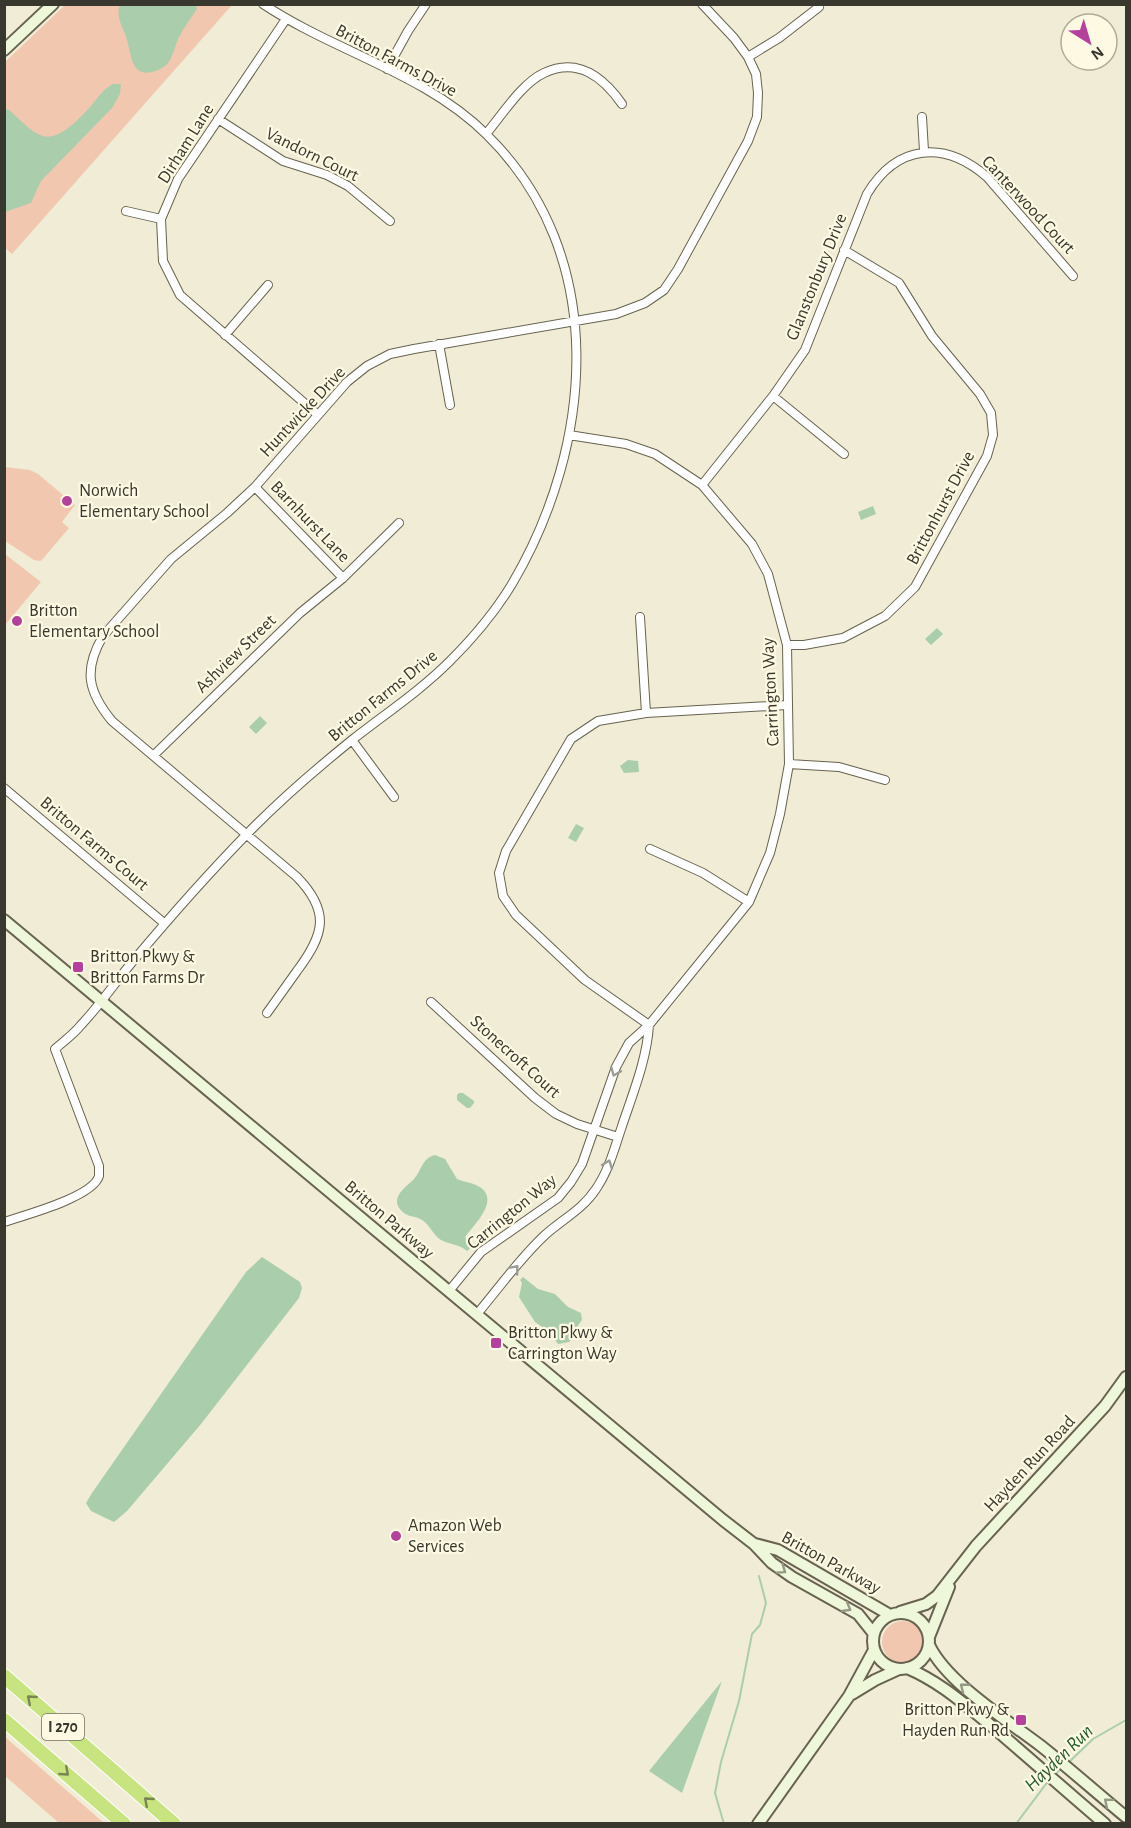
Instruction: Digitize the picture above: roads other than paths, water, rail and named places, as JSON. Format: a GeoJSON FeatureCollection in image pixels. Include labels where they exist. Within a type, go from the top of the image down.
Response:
{"type":"FeatureCollection","features":[{"type":"Feature","properties":{"kind":"highway","name":"I 270"},"geometry":{"type":"LineString","coordinates":[[4,1676],[174,1824]]}},
{"type":"Feature","properties":{"kind":"highway","name":"I 270"},"geometry":{"type":"LineString","coordinates":[[4,1720],[124,1824]]}},
{"type":"Feature","properties":{"kind":"main road"},"geometry":{"type":"LineString","coordinates":[[4,50],[53,4]]}},
{"type":"Feature","properties":{"kind":"main road","name":"Britton Parkway"},"geometry":{"type":"LineString","coordinates":[[4,920],[754,1544],[772,1563],[858,1614],[873,1634]]}},
{"type":"Feature","properties":{"kind":"main road","name":"Hayden Run Road"},"geometry":{"type":"LineString","coordinates":[[895,1613],[928,1604],[946,1586],[976,1546],[1105,1406],[1126,1377]]}},
{"type":"Feature","properties":{"kind":"main road","name":"Britton Parkway"},"geometry":{"type":"LineString","coordinates":[[754,1544],[778,1550],[895,1613]]}},
{"type":"Feature","properties":{"kind":"main road","name":"Hayden Run Road"},"geometry":{"type":"LineString","coordinates":[[929,1641],[956,1572]]}},
{"type":"Feature","properties":{"kind":"main road"},"geometry":{"type":"LineString","coordinates":[[758,1824],[849,1696],[874,1650],[873,1634],[883,1619],[895,1613],[908,1613],[922,1622],[935,1658],[952,1678],[1044,1748],[1126,1818]]}},
{"type":"Feature","properties":{"kind":"main road"},"geometry":{"type":"LineString","coordinates":[[849,1696],[875,1680],[922,1660],[929,1641]]}},
{"type":"Feature","properties":{"kind":"main road"},"geometry":{"type":"LineString","coordinates":[[874,1650],[884,1663],[932,1679],[1033,1761],[1105,1824]]}},
{"type":"Feature","properties":{"kind":"street","name":"Britton Farms Drive"},"geometry":{"type":"LineString","coordinates":[[4,1222],[76,1196],[91,1187],[99,1175],[99,1167],[56,1049],[81,1026],[164,924],[246,834],[352,740],[401,704],[449,662],[493,611],[511,586],[539,531],[558,479],[568,435],[574,406],[576,321],[568,275],[553,230],[537,199],[512,163],[486,134],[442,98],[286,20],[263,4]]}},
{"type":"Feature","properties":{"kind":"street"},"geometry":{"type":"LineString","coordinates":[[387,69],[426,4]]}},
{"type":"Feature","properties":{"kind":"street","name":"Huntwicke Drive"},"geometry":{"type":"LineString","coordinates":[[267,1013],[317,943],[321,929],[321,915],[316,900],[309,889],[112,721],[94,696],[90,681],[90,665],[94,651],[103,636],[171,559],[255,487],[317,414],[347,382],[367,366],[390,354],[616,314],[645,303],[664,290],[748,141],[757,117],[756,74],[748,57],[734,38],[702,4]]}},
{"type":"Feature","properties":{"kind":"street"},"geometry":{"type":"LineString","coordinates":[[748,57],[779,38],[819,6]]}},
{"type":"Feature","properties":{"kind":"street","name":"Dirham Lane"},"geometry":{"type":"LineString","coordinates":[[286,20],[178,180],[161,219],[163,261],[180,295],[317,414]]}},
{"type":"Feature","properties":{"kind":"street"},"geometry":{"type":"LineString","coordinates":[[486,134],[524,88],[544,73],[568,68],[592,72],[609,86],[621,104]]}},
{"type":"Feature","properties":{"kind":"street"},"geometry":{"type":"LineString","coordinates":[[922,117],[924,151]]}},
{"type":"Feature","properties":{"kind":"street","name":"Vandorn Court"},"geometry":{"type":"LineString","coordinates":[[218,119],[283,161],[327,175],[348,186],[390,221]]}},
{"type":"Feature","properties":{"kind":"street","name":"Glanstonbury Drive"},"geometry":{"type":"LineString","coordinates":[[702,485],[773,396],[805,350],[867,194],[876,180],[899,161],[924,151]]}},
{"type":"Feature","properties":{"kind":"street","name":"Canterwood Court"},"geometry":{"type":"LineString","coordinates":[[924,151],[948,153],[974,165],[1073,276]]}},
{"type":"Feature","properties":{"kind":"street"},"geometry":{"type":"LineString","coordinates":[[126,211],[161,219]]}},
{"type":"Feature","properties":{"kind":"street","name":"Brittonhurst Drive"},"geometry":{"type":"LineString","coordinates":[[787,645],[804,645],[843,638],[885,616],[915,587],[987,456],[993,435],[991,413],[980,394],[932,336],[899,283],[844,250]]}},
{"type":"Feature","properties":{"kind":"street"},"geometry":{"type":"LineString","coordinates":[[225,334],[268,285]]}},
{"type":"Feature","properties":{"kind":"street"},"geometry":{"type":"LineString","coordinates":[[440,344],[450,405]]}},
{"type":"Feature","properties":{"kind":"street"},"geometry":{"type":"LineString","coordinates":[[773,396],[844,454]]}},
{"type":"Feature","properties":{"kind":"street","name":"Carrington Way"},"geometry":{"type":"LineString","coordinates":[[449,1291],[481,1252],[558,1198],[582,1164],[616,1067],[629,1044],[649,1025],[749,902],[770,853],[789,764],[787,645],[768,574],[752,544],[702,485],[655,454],[626,444],[568,435]]}},
{"type":"Feature","properties":{"kind":"street","name":"Barnhurst Lane"},"geometry":{"type":"LineString","coordinates":[[255,487],[343,578]]}},
{"type":"Feature","properties":{"kind":"street","name":"Ashview Street"},"geometry":{"type":"LineString","coordinates":[[154,755],[300,613],[343,578],[399,523]]}},
{"type":"Feature","properties":{"kind":"street"},"geometry":{"type":"LineString","coordinates":[[640,617],[646,713]]}},
{"type":"Feature","properties":{"kind":"street"},"geometry":{"type":"LineString","coordinates":[[477,1314],[535,1245],[582,1207],[596,1190],[605,1173],[636,1087],[648,1042],[649,1025],[585,980],[516,915],[503,896],[499,873],[506,851],[571,739],[598,721],[646,713],[787,705]]}},
{"type":"Feature","properties":{"kind":"street"},"geometry":{"type":"LineString","coordinates":[[352,740],[394,796]]}},
{"type":"Feature","properties":{"kind":"street"},"geometry":{"type":"LineString","coordinates":[[789,764],[839,767],[885,780]]}},
{"type":"Feature","properties":{"kind":"street","name":"Britton Farms Court"},"geometry":{"type":"LineString","coordinates":[[4,788],[164,924]]}},
{"type":"Feature","properties":{"kind":"street"},"geometry":{"type":"LineString","coordinates":[[650,849],[703,873],[749,902]]}},
{"type":"Feature","properties":{"kind":"street","name":"Stonecroft Court"},"geometry":{"type":"LineString","coordinates":[[431,1002],[556,1114],[618,1137]]}},
{"type":"Feature","properties":{"kind":"waterway"},"geometry":{"type":"LineString","coordinates":[[724,1824],[715,1793],[721,1762],[739,1701],[752,1634],[760,1625],[766,1603],[759,1576]]}},
{"type":"Feature","properties":{"kind":"waterway","name":"Hayden Run"},"geometry":{"type":"LineString","coordinates":[[1067,1764],[1093,1739],[1126,1720]]}},
{"type":"Feature","properties":{"kind":"waterway","name":"Hayden Run"},"geometry":{"type":"LineString","coordinates":[[1053,1776],[1062,1768]]}},
{"type":"Feature","properties":{"kind":"waterway","name":"Hayden Run"},"geometry":{"type":"LineString","coordinates":[[1016,1824],[1049,1780]]}},
{"type":"Feature","properties":{"kind":"place","name":"Norwich Elementary School"},"geometry":{"type":"Point","coordinates":[67,501]}},
{"type":"Feature","properties":{"kind":"place","name":"Britton Elementary School"},"geometry":{"type":"Point","coordinates":[17,621]}},
{"type":"Feature","properties":{"kind":"place","name":"Britton Pkwy & Britton Farms Dr"},"geometry":{"type":"Point","coordinates":[78,967]}},
{"type":"Feature","properties":{"kind":"place","name":"Britton Pkwy & Carrington Way"},"geometry":{"type":"Point","coordinates":[496,1343]}},
{"type":"Feature","properties":{"kind":"place","name":"Amazon Web Services"},"geometry":{"type":"Point","coordinates":[396,1536]}},
{"type":"Feature","properties":{"kind":"place","name":"Britton Pkwy & Hayden Run Rd"},"geometry":{"type":"Point","coordinates":[1021,1720]}}]}
